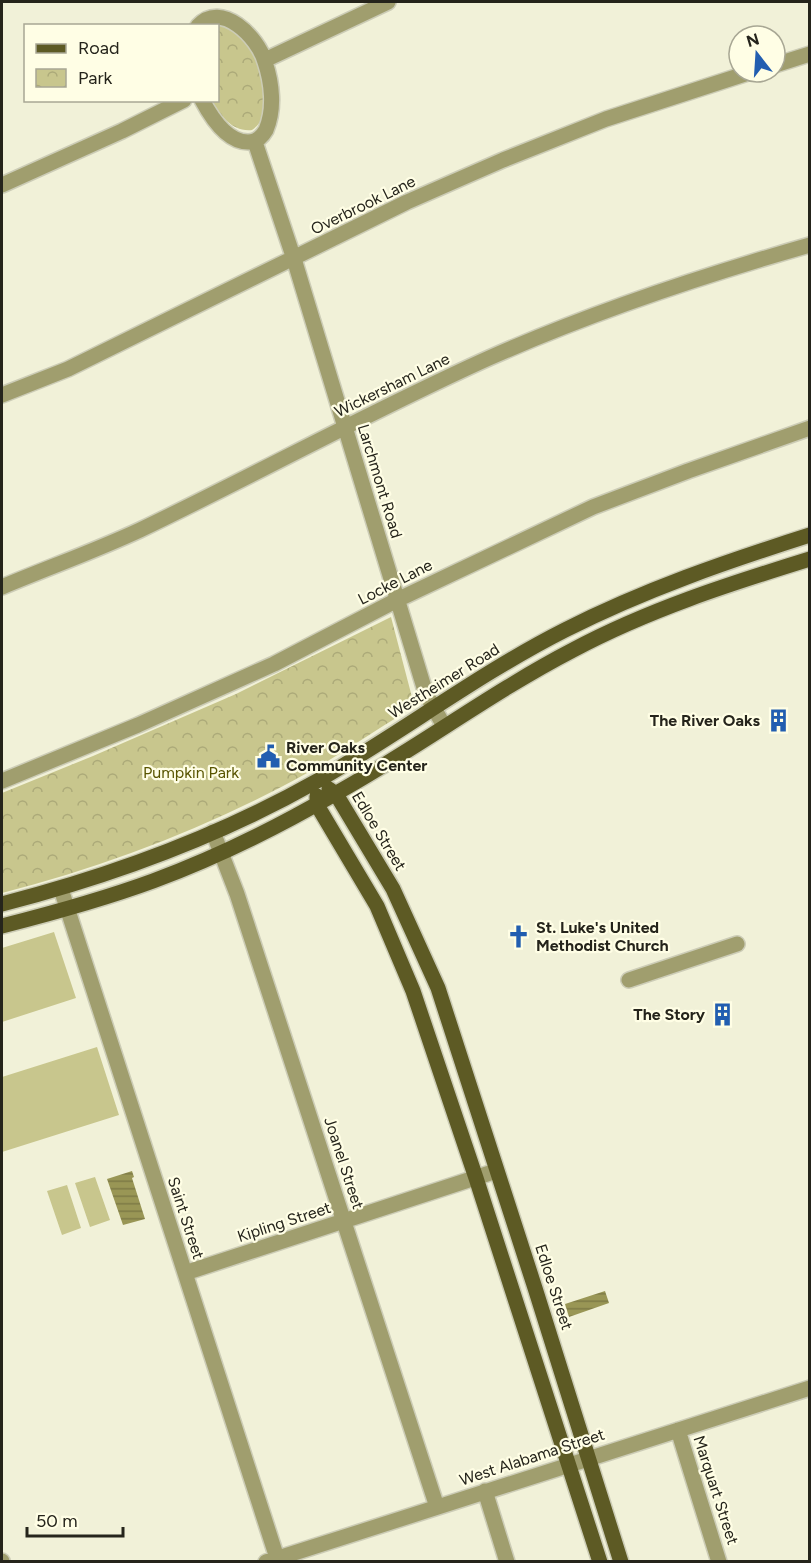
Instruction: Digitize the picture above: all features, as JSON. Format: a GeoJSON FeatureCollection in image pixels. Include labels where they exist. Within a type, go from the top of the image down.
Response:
{"type":"FeatureCollection","features":[{"type":"Feature","properties":{"kind":"main road","name":"Westheimer Road"},"geometry":{"type":"LineString","coordinates":[[2,904],[61,889],[147,861],[273,805],[317,781],[517,656],[565,630],[672,581],[723,562],[810,536]]}},
{"type":"Feature","properties":{"kind":"main road"},"geometry":{"type":"LineString","coordinates":[[2,926],[67,909],[155,880],[222,852],[317,805],[528,674],[574,649],[633,621],[731,584],[810,559]]}},
{"type":"Feature","properties":{"kind":"main road"},"geometry":{"type":"LineString","coordinates":[[627,601],[633,621]]}},
{"type":"Feature","properties":{"kind":"main road"},"geometry":{"type":"LineString","coordinates":[[317,781],[317,805],[377,906],[407,974],[476,1178],[600,1562]]}},
{"type":"Feature","properties":{"kind":"main road","name":"Edloe Street"},"geometry":{"type":"LineString","coordinates":[[317,781],[336,794],[393,889],[438,988],[621,1562]]}},
{"type":"Feature","properties":{"kind":"main road"},"geometry":{"type":"LineString","coordinates":[[429,1038],[452,1031]]}},
{"type":"Feature","properties":{"kind":"main road"},"geometry":{"type":"LineString","coordinates":[[514,1294],[535,1287]]}},
{"type":"Feature","properties":{"kind":"street"},"geometry":{"type":"LineString","coordinates":[[265,60],[388,2]]}},
{"type":"Feature","properties":{"kind":"street"},"geometry":{"type":"LineString","coordinates":[[199,24],[210,7],[234,16],[256,43],[265,60],[270,83],[272,106],[269,123],[263,135],[255,142],[245,142],[234,138],[222,128],[203,102]]}},
{"type":"Feature","properties":{"kind":"street"},"geometry":{"type":"LineString","coordinates":[[787,61],[810,54]]}},
{"type":"Feature","properties":{"kind":"street","name":"Overbrook Lane"},"geometry":{"type":"LineString","coordinates":[[2,395],[68,369],[407,202],[543,144],[667,98],[727,79]]}},
{"type":"Feature","properties":{"kind":"street"},"geometry":{"type":"LineString","coordinates":[[2,185],[180,102]]}},
{"type":"Feature","properties":{"kind":"street","name":"Larchmont Road"},"geometry":{"type":"LineString","coordinates":[[255,142],[294,259],[397,600],[433,708],[444,726]]}},
{"type":"Feature","properties":{"kind":"street","name":"Wickersham Lane"},"geometry":{"type":"LineString","coordinates":[[2,587],[138,531],[344,427],[491,357],[559,329],[700,278],[810,245]]}},
{"type":"Feature","properties":{"kind":"street","name":"Locke Lane"},"geometry":{"type":"LineString","coordinates":[[2,781],[138,725],[274,664],[397,600],[593,507],[810,428]]}},
{"type":"Feature","properties":{"kind":"street","name":"Joanel Street"},"geometry":{"type":"LineString","coordinates":[[213,832],[237,894],[437,1507]]}},
{"type":"Feature","properties":{"kind":"street","name":"Saint Street"},"geometry":{"type":"LineString","coordinates":[[61,889],[185,1273],[271,1560]]}},
{"type":"Feature","properties":{"kind":"street"},"geometry":{"type":"LineString","coordinates":[[629,980],[737,944]]}},
{"type":"Feature","properties":{"kind":"street","name":"Kipling Street"},"geometry":{"type":"LineString","coordinates":[[185,1273],[496,1171]]}},
{"type":"Feature","properties":{"kind":"street","name":"West Alabama Street"},"geometry":{"type":"LineString","coordinates":[[271,1560],[810,1388]]}},
{"type":"Feature","properties":{"kind":"street","name":"Marquart Street"},"geometry":{"type":"LineString","coordinates":[[678,1430],[719,1562]]}},
{"type":"Feature","properties":{"kind":"street"},"geometry":{"type":"LineString","coordinates":[[485,1491],[507,1562]]}},
{"type":"Feature","properties":{"kind":"green space"},"geometry":{"type":"Polygon","coordinates":[[[214,19],[233,27],[242,34],[261,68],[265,82],[265,110],[261,121],[252,130],[233,126],[223,117],[213,102],[219,102],[219,24],[208,24],[214,19]]]}},
{"type":"Feature","properties":{"kind":"green space","name":"Pumpkin Park"},"geometry":{"type":"Polygon","coordinates":[[[391,617],[413,701],[404,713],[319,766],[234,810],[120,857],[2,893],[2,793],[236,694],[391,617]]]}},
{"type":"Feature","properties":{"kind":"green space"},"geometry":{"type":"Polygon","coordinates":[[[54,932],[76,998],[2,1022],[2,948],[54,932]]]}},
{"type":"Feature","properties":{"kind":"green space"},"geometry":{"type":"Polygon","coordinates":[[[97,1047],[119,1115],[2,1152],[2,1077],[97,1047]]]}},
{"type":"Feature","properties":{"kind":"green space"},"geometry":{"type":"Polygon","coordinates":[[[95,1177],[110,1220],[90,1227],[75,1183],[95,1177]]]}},
{"type":"Feature","properties":{"kind":"green space"},"geometry":{"type":"Polygon","coordinates":[[[67,1185],[81,1228],[62,1235],[47,1191],[67,1185]]]}},
{"type":"Feature","properties":{"kind":"shaded area"},"geometry":{"type":"Polygon","coordinates":[[[132,1171],[134,1177],[132,1178],[145,1219],[123,1225],[107,1179],[132,1171]]]}},
{"type":"Feature","properties":{"kind":"shaded area"},"geometry":{"type":"Polygon","coordinates":[[[605,1291],[609,1303],[569,1317],[565,1304],[605,1291]]]}},
{"type":"Feature","properties":{"kind":"place","name":"The River Oaks"},"geometry":{"type":"Point","coordinates":[778,720]}},
{"type":"Feature","properties":{"kind":"place","name":"River Oaks Community Center"},"geometry":{"type":"Point","coordinates":[268,756]}},
{"type":"Feature","properties":{"kind":"place","name":"St. Luke's United Methodist Church"},"geometry":{"type":"Point","coordinates":[518,936]}},
{"type":"Feature","properties":{"kind":"place","name":"The Story"},"geometry":{"type":"Point","coordinates":[723,1014]}}]}
